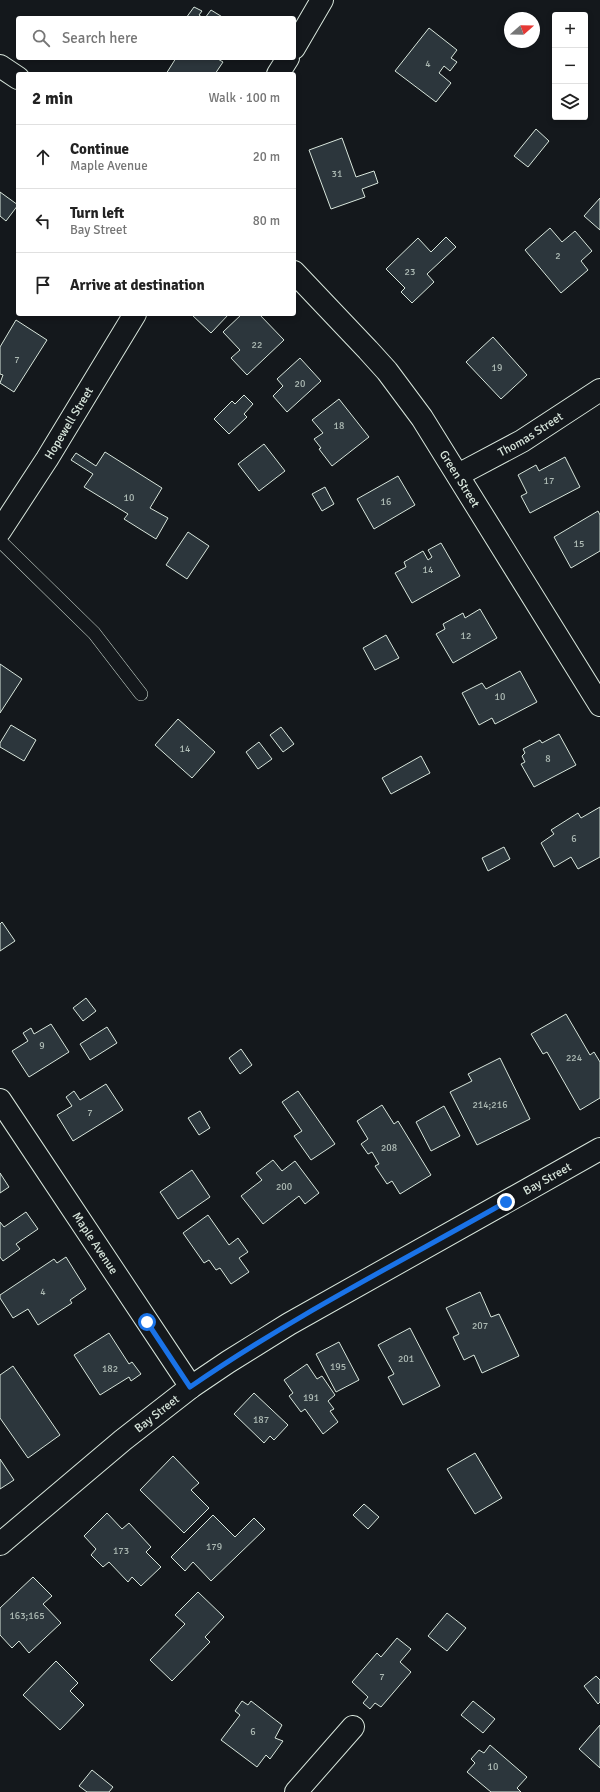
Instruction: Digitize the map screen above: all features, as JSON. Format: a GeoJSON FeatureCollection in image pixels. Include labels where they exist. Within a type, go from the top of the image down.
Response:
{"type":"FeatureCollection","features":[{"type":"Feature","properties":{"kind":"street"},"geometry":{"type":"LineString","coordinates":[[296,45],[322,0]]}},
{"type":"Feature","properties":{"kind":"street"},"geometry":{"type":"LineString","coordinates":[[279,72],[287,60]]}},
{"type":"Feature","properties":{"kind":"street"},"geometry":{"type":"LineString","coordinates":[[0,66],[16,77]]}},
{"type":"Feature","properties":{"kind":"street","name":"Green Street"},"geometry":{"type":"LineString","coordinates":[[296,274],[387,371],[422,418],[600,705]]}},
{"type":"Feature","properties":{"kind":"street","name":"Hopewell Street"},"geometry":{"type":"LineString","coordinates":[[0,531],[47,459],[134,316]]}},
{"type":"Feature","properties":{"kind":"street","name":"Thomas Street"},"geometry":{"type":"LineString","coordinates":[[458,476],[522,442],[600,390]]}},
{"type":"Feature","properties":{"kind":"street","name":"Maple Avenue"},"geometry":{"type":"LineString","coordinates":[[0,1100],[190,1387]]}},
{"type":"Feature","properties":{"kind":"street","name":"Bay Street"},"geometry":{"type":"LineString","coordinates":[[0,1544],[83,1472],[190,1387],[290,1324],[600,1149]]}},
{"type":"Feature","properties":{"kind":"street"},"geometry":{"type":"LineString","coordinates":[[296,1792],[353,1727]]}},
{"type":"Feature","properties":{"kind":"lane"},"geometry":{"type":"LineString","coordinates":[[0,541],[94,633],[142,694]]}},
{"type":"Feature","properties":{"kind":"building"},"geometry":{"type":"Polygon","coordinates":[[[194,7],[202,11],[199,15],[200,16],[187,16],[194,7]]]}},
{"type":"Feature","properties":{"kind":"building"},"geometry":{"type":"Polygon","coordinates":[[[211,10],[221,16],[206,16],[211,10]]]}},
{"type":"Feature","properties":{"kind":"building"},"geometry":{"type":"Polygon","coordinates":[[[429,28],[457,50],[451,58],[457,62],[450,71],[444,66],[439,73],[451,83],[436,102],[395,71],[429,28]]]}},
{"type":"Feature","properties":{"kind":"building"},"geometry":{"type":"Polygon","coordinates":[[[175,60],[220,60],[223,62],[216,72],[167,72],[175,60]]]}},
{"type":"Feature","properties":{"kind":"building"},"geometry":{"type":"Polygon","coordinates":[[[536,129],[549,141],[528,167],[514,156],[536,129]]]}},
{"type":"Feature","properties":{"kind":"building"},"geometry":{"type":"Polygon","coordinates":[[[342,138],[356,177],[374,171],[378,183],[362,189],[365,197],[331,209],[309,150],[342,138]]]}},
{"type":"Feature","properties":{"kind":"building"},"geometry":{"type":"Polygon","coordinates":[[[0,192],[16,204],[16,208],[6,221],[0,216],[0,192]]]}},
{"type":"Feature","properties":{"kind":"building"},"geometry":{"type":"Polygon","coordinates":[[[600,198],[600,230],[584,216],[600,198]]]}},
{"type":"Feature","properties":{"kind":"building"},"geometry":{"type":"Polygon","coordinates":[[[550,228],[562,242],[575,231],[592,251],[581,261],[588,270],[561,293],[525,250],[550,228]]]}},
{"type":"Feature","properties":{"kind":"building"},"geometry":{"type":"Polygon","coordinates":[[[446,237],[456,247],[427,274],[434,282],[412,303],[401,292],[405,288],[386,269],[418,238],[431,252],[446,237]]]}},
{"type":"Feature","properties":{"kind":"building"},"geometry":{"type":"Polygon","coordinates":[[[193,316],[227,316],[211,333],[193,316]]]}},
{"type":"Feature","properties":{"kind":"building"},"geometry":{"type":"Polygon","coordinates":[[[240,316],[261,316],[284,340],[247,375],[231,358],[240,350],[223,332],[240,316]]]}},
{"type":"Feature","properties":{"kind":"building"},"geometry":{"type":"Polygon","coordinates":[[[16,320],[47,340],[14,392],[0,383],[3,375],[0,374],[0,347],[16,320]]]}},
{"type":"Feature","properties":{"kind":"building"},"geometry":{"type":"Polygon","coordinates":[[[493,337],[527,375],[501,399],[466,362],[493,337]]]}},
{"type":"Feature","properties":{"kind":"building"},"geometry":{"type":"Polygon","coordinates":[[[300,358],[321,381],[287,412],[273,396],[283,386],[277,379],[300,358]]]}},
{"type":"Feature","properties":{"kind":"building"},"geometry":{"type":"Polygon","coordinates":[[[244,395],[253,404],[244,414],[247,417],[229,434],[214,419],[232,401],[235,404],[244,395]]]}},
{"type":"Feature","properties":{"kind":"building"},"geometry":{"type":"Polygon","coordinates":[[[339,399],[369,437],[332,466],[319,449],[321,448],[314,439],[323,433],[312,420],[339,399]]]}},
{"type":"Feature","properties":{"kind":"building"},"geometry":{"type":"Polygon","coordinates":[[[264,444],[285,471],[259,491],[238,464],[264,444]]]}},
{"type":"Feature","properties":{"kind":"building"},"geometry":{"type":"Polygon","coordinates":[[[105,452],[162,488],[150,508],[168,518],[156,539],[124,519],[128,514],[84,487],[93,474],[71,460],[76,453],[96,466],[105,452]]]}},
{"type":"Feature","properties":{"kind":"building"},"geometry":{"type":"Polygon","coordinates":[[[565,457],[580,487],[530,513],[521,496],[527,493],[518,475],[536,465],[539,471],[565,457]]]}},
{"type":"Feature","properties":{"kind":"building"},"geometry":{"type":"Polygon","coordinates":[[[398,476],[415,505],[374,529],[357,499],[398,476]]]}},
{"type":"Feature","properties":{"kind":"building"},"geometry":{"type":"Polygon","coordinates":[[[325,487],[334,504],[322,511],[312,494],[325,487]]]}},
{"type":"Feature","properties":{"kind":"building"},"geometry":{"type":"Polygon","coordinates":[[[598,511],[600,515],[600,551],[571,568],[554,537],[598,511]]]}},
{"type":"Feature","properties":{"kind":"building"},"geometry":{"type":"Polygon","coordinates":[[[188,532],[209,546],[187,579],[166,565],[188,532]]]}},
{"type":"Feature","properties":{"kind":"building"},"geometry":{"type":"Polygon","coordinates":[[[441,543],[460,576],[412,603],[395,573],[406,567],[404,562],[423,551],[428,560],[432,557],[428,550],[441,543]]]}},
{"type":"Feature","properties":{"kind":"building"},"geometry":{"type":"Polygon","coordinates":[[[480,609],[497,638],[453,663],[436,634],[445,629],[443,624],[463,613],[465,618],[480,609]]]}},
{"type":"Feature","properties":{"kind":"building"},"geometry":{"type":"Polygon","coordinates":[[[386,635],[399,658],[375,670],[363,648],[386,635]]]}},
{"type":"Feature","properties":{"kind":"building"},"geometry":{"type":"Polygon","coordinates":[[[0,664],[22,679],[0,713],[0,664]]]}},
{"type":"Feature","properties":{"kind":"building"},"geometry":{"type":"Polygon","coordinates":[[[520,671],[537,702],[495,724],[492,718],[479,725],[462,693],[482,683],[486,689],[520,671]]]}},
{"type":"Feature","properties":{"kind":"building"},"geometry":{"type":"Polygon","coordinates":[[[178,719],[215,752],[192,778],[155,745],[178,719]]]}},
{"type":"Feature","properties":{"kind":"building"},"geometry":{"type":"Polygon","coordinates":[[[11,725],[36,740],[24,761],[0,747],[0,743],[11,725]]]}},
{"type":"Feature","properties":{"kind":"building"},"geometry":{"type":"Polygon","coordinates":[[[281,727],[294,744],[283,752],[270,735],[281,727]]]}},
{"type":"Feature","properties":{"kind":"building"},"geometry":{"type":"Polygon","coordinates":[[[559,734],[576,765],[534,787],[521,764],[525,762],[522,756],[525,753],[523,749],[540,740],[542,743],[559,734]]]}},
{"type":"Feature","properties":{"kind":"building"},"geometry":{"type":"Polygon","coordinates":[[[259,742],[272,759],[258,769],[246,752],[259,742]]]}},
{"type":"Feature","properties":{"kind":"building"},"geometry":{"type":"Polygon","coordinates":[[[421,756],[430,773],[391,794],[382,778],[421,756]]]}},
{"type":"Feature","properties":{"kind":"building"},"geometry":{"type":"Polygon","coordinates":[[[600,807],[600,857],[578,869],[571,857],[554,867],[541,843],[554,834],[551,830],[578,813],[581,818],[600,807]]]}},
{"type":"Feature","properties":{"kind":"building"},"geometry":{"type":"Polygon","coordinates":[[[504,847],[510,859],[488,871],[482,858],[504,847]]]}},
{"type":"Feature","properties":{"kind":"building"},"geometry":{"type":"Polygon","coordinates":[[[2,922],[15,941],[0,951],[0,924],[2,922]]]}},
{"type":"Feature","properties":{"kind":"building"},"geometry":{"type":"Polygon","coordinates":[[[86,998],[96,1011],[83,1021],[73,1008],[86,998]]]}},
{"type":"Feature","properties":{"kind":"building"},"geometry":{"type":"Polygon","coordinates":[[[566,1014],[590,1055],[594,1052],[600,1062],[600,1098],[580,1110],[547,1052],[543,1054],[531,1034],[566,1014]]]}},
{"type":"Feature","properties":{"kind":"building"},"geometry":{"type":"Polygon","coordinates":[[[51,1024],[69,1052],[29,1077],[12,1051],[28,1041],[23,1033],[31,1028],[34,1034],[51,1024]]]}},
{"type":"Feature","properties":{"kind":"building"},"geometry":{"type":"Polygon","coordinates":[[[107,1027],[117,1043],[90,1060],[80,1044],[107,1027]]]}},
{"type":"Feature","properties":{"kind":"building"},"geometry":{"type":"Polygon","coordinates":[[[241,1049],[252,1065],[240,1074],[229,1058],[241,1049]]]}},
{"type":"Feature","properties":{"kind":"building"},"geometry":{"type":"Polygon","coordinates":[[[500,1058],[530,1119],[477,1145],[450,1092],[472,1081],[468,1074],[500,1058]]]}},
{"type":"Feature","properties":{"kind":"building"},"geometry":{"type":"Polygon","coordinates":[[[106,1084],[123,1110],[73,1141],[57,1115],[72,1106],[66,1097],[74,1091],[80,1100],[106,1084]]]}},
{"type":"Feature","properties":{"kind":"building"},"geometry":{"type":"Polygon","coordinates":[[[298,1091],[335,1144],[311,1160],[294,1136],[302,1131],[282,1102],[298,1091]]]}},
{"type":"Feature","properties":{"kind":"building"},"geometry":{"type":"Polygon","coordinates":[[[382,1105],[394,1124],[398,1121],[431,1175],[400,1194],[392,1181],[387,1184],[375,1166],[379,1164],[372,1152],[368,1154],[361,1144],[368,1139],[357,1121],[382,1105]]]}},
{"type":"Feature","properties":{"kind":"building"},"geometry":{"type":"Polygon","coordinates":[[[444,1106],[460,1136],[431,1151],[416,1122],[444,1106]]]}},
{"type":"Feature","properties":{"kind":"building"},"geometry":{"type":"Polygon","coordinates":[[[200,1111],[210,1128],[199,1135],[188,1118],[200,1111]]]}},
{"type":"Feature","properties":{"kind":"building"},"geometry":{"type":"Polygon","coordinates":[[[273,1160],[282,1171],[295,1161],[319,1193],[305,1204],[299,1196],[263,1224],[241,1196],[262,1180],[256,1173],[273,1160]]]}},
{"type":"Feature","properties":{"kind":"building"},"geometry":{"type":"Polygon","coordinates":[[[192,1170],[210,1197],[178,1219],[160,1192],[192,1170]]]}},
{"type":"Feature","properties":{"kind":"building"},"geometry":{"type":"Polygon","coordinates":[[[0,1173],[9,1187],[0,1193],[0,1173]]]}},
{"type":"Feature","properties":{"kind":"building"},"geometry":{"type":"Polygon","coordinates":[[[26,1212],[38,1229],[16,1244],[20,1249],[3,1261],[0,1257],[0,1222],[4,1227],[26,1212]]]}},
{"type":"Feature","properties":{"kind":"building"},"geometry":{"type":"Polygon","coordinates":[[[208,1215],[229,1245],[238,1238],[248,1252],[239,1258],[249,1272],[231,1284],[220,1268],[216,1270],[209,1260],[204,1263],[183,1233],[208,1215]]]}},
{"type":"Feature","properties":{"kind":"building"},"geometry":{"type":"Polygon","coordinates":[[[66,1257],[86,1289],[70,1300],[72,1303],[38,1325],[28,1309],[13,1318],[0,1298],[0,1295],[54,1259],[57,1263],[66,1257]]]}},
{"type":"Feature","properties":{"kind":"building"},"geometry":{"type":"Polygon","coordinates":[[[480,1292],[491,1317],[499,1314],[519,1356],[482,1373],[474,1355],[464,1360],[453,1337],[459,1334],[446,1308],[480,1292]]]}},
{"type":"Feature","properties":{"kind":"building"},"geometry":{"type":"Polygon","coordinates":[[[410,1328],[440,1386],[403,1405],[388,1377],[394,1374],[378,1345],[410,1328]]]}},
{"type":"Feature","properties":{"kind":"building"},"geometry":{"type":"Polygon","coordinates":[[[109,1333],[129,1364],[132,1362],[141,1374],[131,1381],[129,1377],[100,1395],[74,1355],[109,1333]]]}},
{"type":"Feature","properties":{"kind":"building"},"geometry":{"type":"Polygon","coordinates":[[[339,1342],[359,1380],[336,1392],[316,1354],[339,1342]]]}},
{"type":"Feature","properties":{"kind":"building"},"geometry":{"type":"Polygon","coordinates":[[[307,1364],[317,1379],[322,1376],[335,1395],[328,1401],[334,1409],[330,1411],[338,1422],[323,1434],[305,1409],[301,1412],[289,1396],[293,1393],[284,1380],[307,1364]]]}},
{"type":"Feature","properties":{"kind":"building"},"geometry":{"type":"Polygon","coordinates":[[[13,1366],[60,1435],[28,1458],[0,1418],[0,1375],[13,1366]]]}},
{"type":"Feature","properties":{"kind":"building"},"geometry":{"type":"Polygon","coordinates":[[[254,1393],[288,1425],[274,1440],[270,1436],[264,1443],[234,1414],[254,1393]]]}},
{"type":"Feature","properties":{"kind":"building"},"geometry":{"type":"Polygon","coordinates":[[[475,1453],[502,1498],[475,1514],[447,1469],[475,1453]]]}},
{"type":"Feature","properties":{"kind":"building"},"geometry":{"type":"Polygon","coordinates":[[[173,1456],[199,1483],[191,1490],[209,1508],[184,1533],[140,1490],[173,1456]]]}},
{"type":"Feature","properties":{"kind":"building"},"geometry":{"type":"Polygon","coordinates":[[[0,1459],[14,1480],[0,1489],[0,1459]]]}},
{"type":"Feature","properties":{"kind":"building"},"geometry":{"type":"Polygon","coordinates":[[[364,1504],[379,1517],[368,1529],[353,1515],[364,1504]]]}},
{"type":"Feature","properties":{"kind":"building"},"geometry":{"type":"Polygon","coordinates":[[[107,1513],[122,1529],[129,1523],[151,1547],[146,1552],[161,1567],[141,1586],[132,1577],[128,1582],[109,1562],[103,1567],[91,1555],[96,1549],[84,1536],[107,1513]]]}},
{"type":"Feature","properties":{"kind":"building"},"geometry":{"type":"Polygon","coordinates":[[[213,1515],[235,1537],[254,1518],[265,1529],[211,1581],[193,1562],[185,1571],[171,1557],[213,1515]]]}},
{"type":"Feature","properties":{"kind":"building"},"geometry":{"type":"Polygon","coordinates":[[[33,1577],[52,1596],[43,1604],[61,1623],[29,1653],[19,1641],[12,1648],[0,1635],[0,1608],[33,1577]]]}},
{"type":"Feature","properties":{"kind":"building"},"geometry":{"type":"Polygon","coordinates":[[[198,1592],[224,1617],[205,1637],[210,1642],[172,1681],[150,1660],[185,1624],[175,1615],[198,1592]]]}},
{"type":"Feature","properties":{"kind":"building"},"geometry":{"type":"Polygon","coordinates":[[[447,1613],[466,1628],[447,1651],[428,1636],[447,1613]]]}},
{"type":"Feature","properties":{"kind":"building"},"geometry":{"type":"Polygon","coordinates":[[[397,1638],[411,1649],[400,1662],[411,1672],[381,1707],[375,1703],[370,1709],[363,1703],[368,1697],[352,1682],[377,1653],[381,1657],[397,1638]]]}},
{"type":"Feature","properties":{"kind":"building"},"geometry":{"type":"Polygon","coordinates":[[[56,1661],[78,1683],[70,1691],[84,1705],[60,1730],[23,1695],[56,1661]]]}},
{"type":"Feature","properties":{"kind":"building"},"geometry":{"type":"Polygon","coordinates":[[[596,1676],[600,1680],[600,1702],[598,1704],[584,1686],[596,1676]]]}},
{"type":"Feature","properties":{"kind":"building"},"geometry":{"type":"Polygon","coordinates":[[[242,1701],[248,1705],[251,1701],[282,1725],[275,1738],[283,1741],[270,1759],[266,1755],[257,1767],[221,1740],[240,1715],[235,1711],[242,1701]]]}},
{"type":"Feature","properties":{"kind":"building"},"geometry":{"type":"Polygon","coordinates":[[[473,1701],[495,1719],[483,1733],[461,1715],[473,1701]]]}},
{"type":"Feature","properties":{"kind":"building"},"geometry":{"type":"Polygon","coordinates":[[[600,1725],[600,1768],[579,1749],[600,1725]]]}},
{"type":"Feature","properties":{"kind":"building"},"geometry":{"type":"Polygon","coordinates":[[[490,1745],[527,1777],[517,1788],[521,1792],[491,1792],[467,1772],[475,1763],[471,1759],[479,1750],[484,1753],[490,1745]]]}},
{"type":"Feature","properties":{"kind":"building"},"geometry":{"type":"Polygon","coordinates":[[[92,1770],[113,1787],[109,1792],[87,1792],[79,1786],[92,1770]]]}},
{"type":"Feature","properties":{"kind":"route"},"geometry":{"type":"LineString","coordinates":[[147,1322],[190,1387],[278,1331],[506,1202]]}}]}
